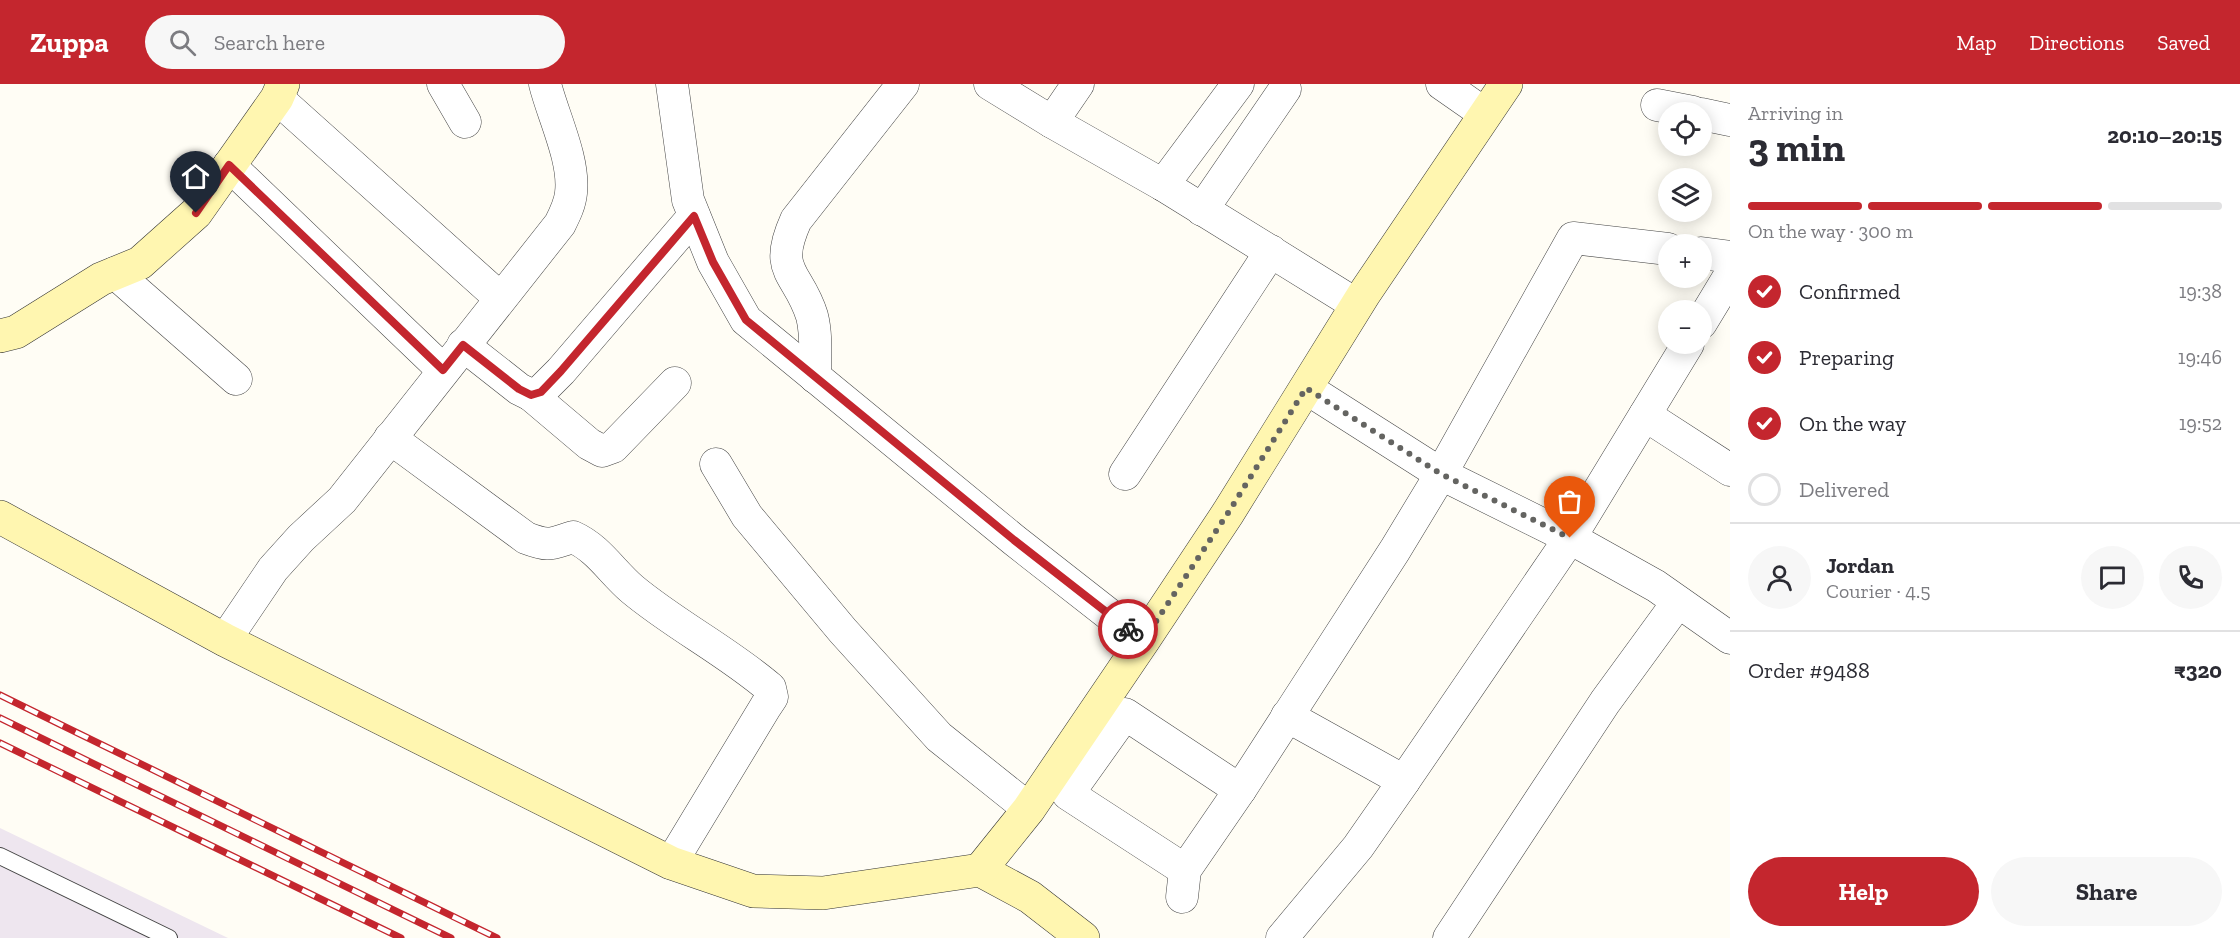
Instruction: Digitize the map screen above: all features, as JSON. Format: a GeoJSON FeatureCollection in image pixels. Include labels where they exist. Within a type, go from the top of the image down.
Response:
{"type":"FeatureCollection","features":[{"type":"Feature","properties":{"kind":"street"},"geometry":{"type":"LineString","coordinates":[[443,84],[465,122]]}},
{"type":"Feature","properties":{"kind":"street"},"geometry":{"type":"LineString","coordinates":[[225,640],[273,569],[301,538],[342,500],[560,224],[568,208],[572,192],[567,156],[544,84]]}},
{"type":"Feature","properties":{"kind":"street"},"geometry":{"type":"LineString","coordinates":[[672,84],[688,200],[713,262],[746,320],[1014,540],[1143,641]]}},
{"type":"Feature","properties":{"kind":"street"},"geometry":{"type":"LineString","coordinates":[[815,377],[812,318],[804,296],[786,264],[785,252],[788,238],[796,220],[903,84]]}},
{"type":"Feature","properties":{"kind":"street"},"geometry":{"type":"LineString","coordinates":[[990,84],[1163,185],[1357,305]]}},
{"type":"Feature","properties":{"kind":"street"},"geometry":{"type":"LineString","coordinates":[[1052,122],[1078,84]]}},
{"type":"Feature","properties":{"kind":"street"},"geometry":{"type":"LineString","coordinates":[[1163,185],[1238,84]]}},
{"type":"Feature","properties":{"kind":"street"},"geometry":{"type":"LineString","coordinates":[[1442,84],[1485,114]]}},
{"type":"Feature","properties":{"kind":"street"},"geometry":{"type":"LineString","coordinates":[[980,870],[1029,809],[1143,641],[1228,513],[1357,305],[1506,84]]}},
{"type":"Feature","properties":{"kind":"street"},"geometry":{"type":"LineString","coordinates":[[1202,210],[1285,88]]}},
{"type":"Feature","properties":{"kind":"street"},"geometry":{"type":"LineString","coordinates":[[0,336],[16,332],[101,279],[140,263],[196,213],[280,91],[500,298]]}},
{"type":"Feature","properties":{"kind":"street"},"geometry":{"type":"LineString","coordinates":[[1712,116],[1730,120]]}},
{"type":"Feature","properties":{"kind":"street"},"geometry":{"type":"LineString","coordinates":[[229,165],[443,370]]}},
{"type":"Feature","properties":{"kind":"street"},"geometry":{"type":"LineString","coordinates":[[531,395],[541,392],[561,371],[694,216]]}},
{"type":"Feature","properties":{"kind":"street"},"geometry":{"type":"LineString","coordinates":[[1239,790],[1125,714],[1068,794],[1184,883],[1239,790],[1395,550],[1441,474],[1573,238],[1658,248]]}},
{"type":"Feature","properties":{"kind":"street"},"geometry":{"type":"LineString","coordinates":[[1125,474],[1271,251]]}},
{"type":"Feature","properties":{"kind":"street"},"geometry":{"type":"LineString","coordinates":[[1712,255],[1730,257]]}},
{"type":"Feature","properties":{"kind":"street"},"geometry":{"type":"LineString","coordinates":[[115,273],[236,379]]}},
{"type":"Feature","properties":{"kind":"street"},"geometry":{"type":"LineString","coordinates":[[1712,305],[1730,275]]}},
{"type":"Feature","properties":{"kind":"street"},"geometry":{"type":"LineString","coordinates":[[463,345],[519,389],[531,395],[589,444],[602,451],[613,447],[675,383]]}},
{"type":"Feature","properties":{"kind":"street"},"geometry":{"type":"LineString","coordinates":[[1282,938],[1358,848],[1404,781],[1570,538],[1682,354]]}},
{"type":"Feature","properties":{"kind":"street"},"geometry":{"type":"LineString","coordinates":[[1306,388],[1441,474],[1570,538],[1656,586],[1730,638]]}},
{"type":"Feature","properties":{"kind":"street"},"geometry":{"type":"LineString","coordinates":[[1645,415],[1730,470]]}},
{"type":"Feature","properties":{"kind":"street"},"geometry":{"type":"LineString","coordinates":[[390,438],[526,538],[553,545],[573,537],[581,541],[631,588],[770,688],[772,697],[671,863]]}},
{"type":"Feature","properties":{"kind":"street"},"geometry":{"type":"LineString","coordinates":[[716,464],[747,516],[843,631],[939,737],[1029,809]]}},
{"type":"Feature","properties":{"kind":"street"},"geometry":{"type":"LineString","coordinates":[[0,517],[225,640],[671,863],[753,891],[823,893],[980,870],[1030,897],[1083,938]]}},
{"type":"Feature","properties":{"kind":"street"},"geometry":{"type":"LineString","coordinates":[[1449,938],[1605,702],[1678,602]]}},
{"type":"Feature","properties":{"kind":"street"},"geometry":{"type":"LineString","coordinates":[[1287,716],[1404,781]]}},
{"type":"Feature","properties":{"kind":"lane"},"geometry":{"type":"LineString","coordinates":[[0,856],[169,938]]}},
{"type":"Feature","properties":{"kind":"shaded area"},"geometry":{"type":"Polygon","coordinates":[[[0,828],[228,938],[0,938],[0,828]]]}},
{"type":"Feature","properties":{"kind":"railway"},"geometry":{"type":"LineString","coordinates":[[0,695],[497,938]]}},
{"type":"Feature","properties":{"kind":"railway"},"geometry":{"type":"LineString","coordinates":[[0,718],[451,938]]}},
{"type":"Feature","properties":{"kind":"railway"},"geometry":{"type":"LineString","coordinates":[[0,743],[401,938]]}},
{"type":"Feature","properties":{"kind":"way so far"},"geometry":{"type":"LineString","coordinates":[[1128,629],[1143,641],[1228,513],[1306,388],[1441,474],[1570,538]]}},
{"type":"Feature","properties":{"kind":"route"},"geometry":{"type":"LineString","coordinates":[[196,213],[229,165],[443,370],[463,345],[519,389],[531,395],[541,392],[561,371],[694,216],[713,262],[746,320],[1014,540],[1128,629]]}}]}
